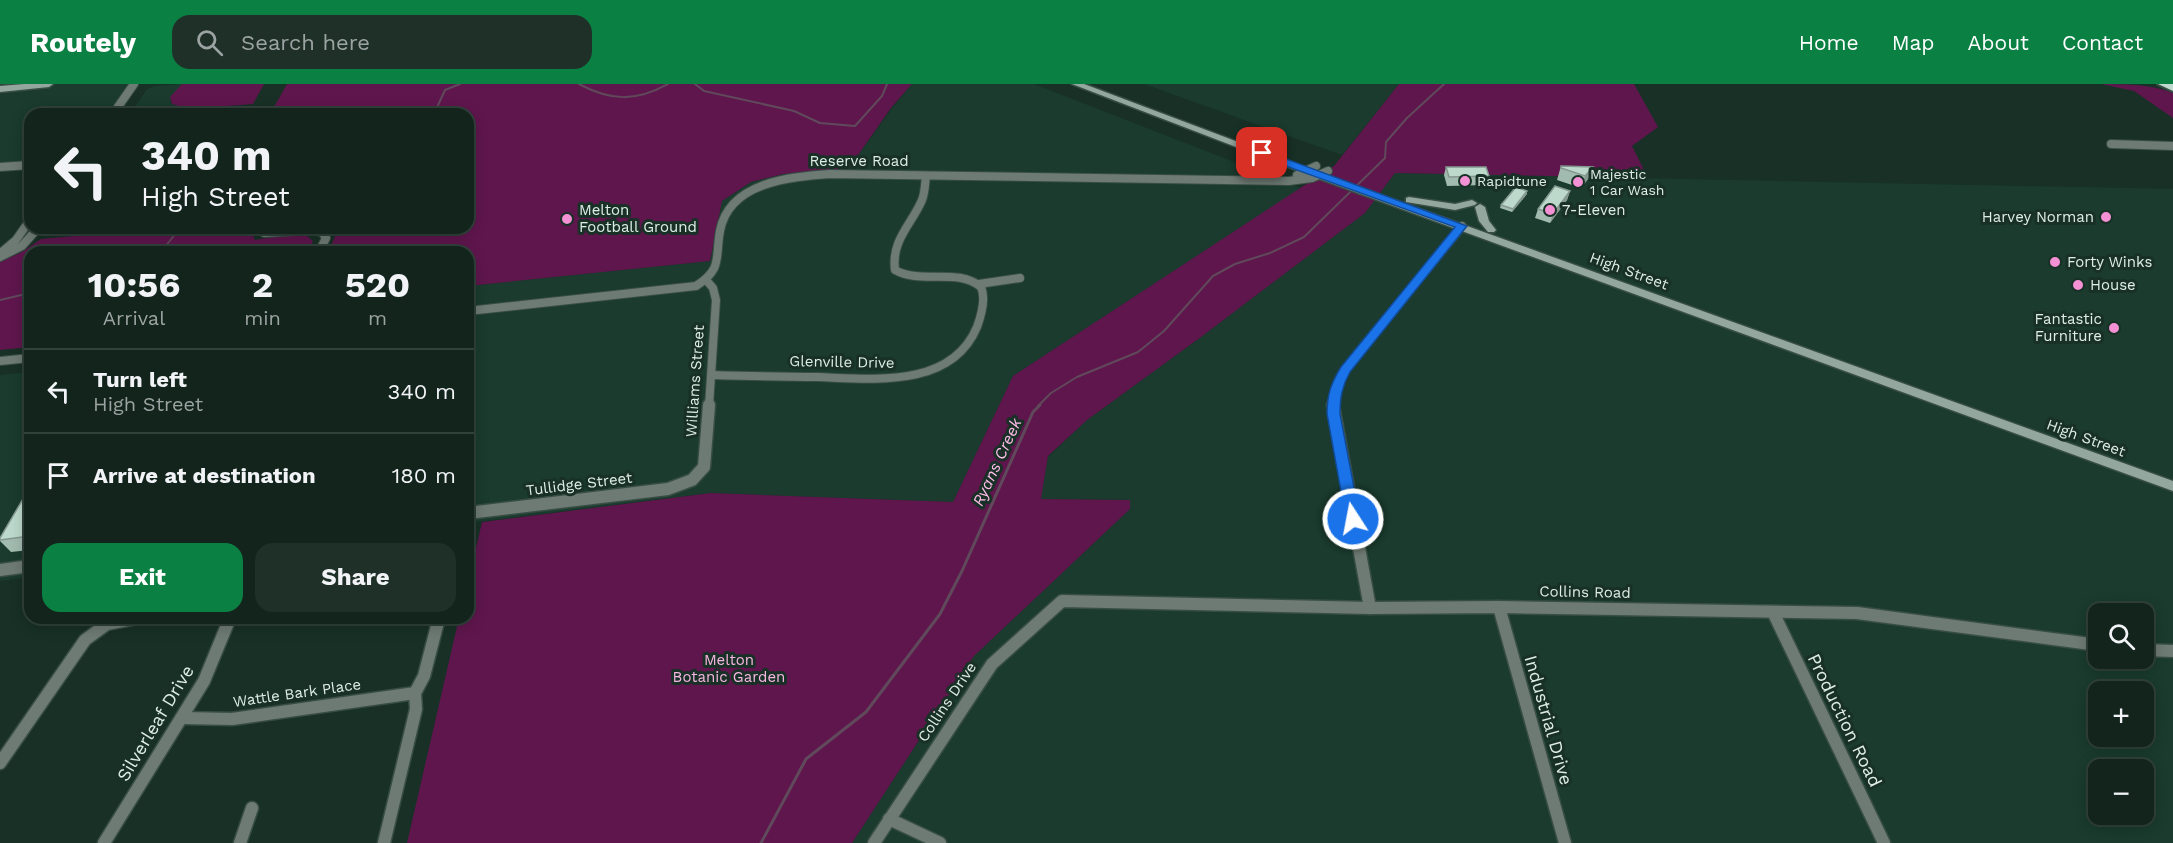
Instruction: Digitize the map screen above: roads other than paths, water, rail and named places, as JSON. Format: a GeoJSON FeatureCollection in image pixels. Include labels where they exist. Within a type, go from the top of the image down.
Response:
{"type":"FeatureCollection","features":[{"type":"Feature","properties":{"kind":"main road"},"geometry":{"type":"LineString","coordinates":[[0,89],[50,84]]}},
{"type":"Feature","properties":{"kind":"main road","name":"High Street"},"geometry":{"type":"LineString","coordinates":[[1076,84],[1312,168]]}},
{"type":"Feature","properties":{"kind":"main road","name":"High Street"},"geometry":{"type":"LineString","coordinates":[[1095,84],[1324,173],[2173,486]]}},
{"type":"Feature","properties":{"kind":"main road","name":"High Street"},"geometry":{"type":"LineString","coordinates":[[1357,185],[1409,200],[1464,223],[1491,230],[2173,477]]}},
{"type":"Feature","properties":{"kind":"main road"},"geometry":{"type":"LineString","coordinates":[[1409,200],[1455,207],[1476,205],[1491,230]]}},
{"type":"Feature","properties":{"kind":"street"},"geometry":{"type":"LineString","coordinates":[[117,108],[134,84]]}},
{"type":"Feature","properties":{"kind":"street"},"geometry":{"type":"LineString","coordinates":[[2111,144],[2173,146]]}},
{"type":"Feature","properties":{"kind":"street"},"geometry":{"type":"LineString","coordinates":[[0,167],[24,165]]}},
{"type":"Feature","properties":{"kind":"street","name":"Reserve Road"},"geometry":{"type":"LineString","coordinates":[[1280,181],[1312,168]]}},
{"type":"Feature","properties":{"kind":"street","name":"Reserve Road"},"geometry":{"type":"LineString","coordinates":[[707,281],[717,268],[724,218],[733,206],[757,189],[790,178],[926,176],[1280,181],[1309,179],[1324,173]]}},
{"type":"Feature","properties":{"kind":"street"},"geometry":{"type":"LineString","coordinates":[[926,176],[923,199],[903,230],[894,262],[895,270],[903,277],[966,278],[979,284],[1020,278]]}},
{"type":"Feature","properties":{"kind":"street"},"geometry":{"type":"LineString","coordinates":[[1370,608],[1333,398],[1345,370],[1464,223]]}},
{"type":"Feature","properties":{"kind":"street"},"geometry":{"type":"LineString","coordinates":[[0,254],[16,240],[24,229]]}},
{"type":"Feature","properties":{"kind":"street"},"geometry":{"type":"LineString","coordinates":[[0,254],[22,246],[33,234]]}},
{"type":"Feature","properties":{"kind":"street"},"geometry":{"type":"LineString","coordinates":[[474,310],[679,289],[707,281]]}},
{"type":"Feature","properties":{"kind":"street","name":"Williams Street"},"geometry":{"type":"LineString","coordinates":[[692,480],[704,467],[712,375],[716,300],[713,288],[707,281]]}},
{"type":"Feature","properties":{"kind":"street","name":"Glenville Drive"},"geometry":{"type":"LineString","coordinates":[[712,375],[890,379],[916,376],[958,356],[973,339],[981,324],[984,292],[979,284]]}},
{"type":"Feature","properties":{"kind":"street"},"geometry":{"type":"LineString","coordinates":[[0,361],[24,359]]}},
{"type":"Feature","properties":{"kind":"street","name":"Tullidge Street"},"geometry":{"type":"LineString","coordinates":[[474,512],[668,489],[692,480]]}},
{"type":"Feature","properties":{"kind":"street"},"geometry":{"type":"LineString","coordinates":[[0,570],[24,567]]}},
{"type":"Feature","properties":{"kind":"street","name":"Collins Drive"},"geometry":{"type":"LineString","coordinates":[[874,843],[992,664],[1062,600],[1069,600]]}},
{"type":"Feature","properties":{"kind":"street","name":"Collins Road"},"geometry":{"type":"LineString","coordinates":[[1069,600],[1370,608],[1499,607],[1857,613],[2088,644]]}},
{"type":"Feature","properties":{"kind":"street","name":"Industrial Drive"},"geometry":{"type":"LineString","coordinates":[[1499,607],[1565,843]]}},
{"type":"Feature","properties":{"kind":"street","name":"Production Road"},"geometry":{"type":"LineString","coordinates":[[1773,612],[1884,843]]}},
{"type":"Feature","properties":{"kind":"street"},"geometry":{"type":"LineString","coordinates":[[0,763],[85,640],[103,624]]}},
{"type":"Feature","properties":{"kind":"street","name":"Silverleaf Drive"},"geometry":{"type":"LineString","coordinates":[[104,843],[204,681],[228,624]]}},
{"type":"Feature","properties":{"kind":"street"},"geometry":{"type":"LineString","coordinates":[[384,843],[416,709],[415,693],[424,676],[437,624]]}},
{"type":"Feature","properties":{"kind":"street"},"geometry":{"type":"LineString","coordinates":[[2154,650],[2173,651]]}},
{"type":"Feature","properties":{"kind":"street","name":"Wattle Bark Place"},"geometry":{"type":"LineString","coordinates":[[183,718],[232,719],[415,693]]}},
{"type":"Feature","properties":{"kind":"street"},"geometry":{"type":"LineString","coordinates":[[240,843],[252,808]]}},
{"type":"Feature","properties":{"kind":"street"},"geometry":{"type":"LineString","coordinates":[[889,819],[940,843]]}},
{"type":"Feature","properties":{"kind":"waterway"},"geometry":{"type":"LineString","coordinates":[[437,108],[445,90],[460,84]]}},
{"type":"Feature","properties":{"kind":"waterway"},"geometry":{"type":"LineString","coordinates":[[579,84],[602,94],[624,97],[645,94],[668,84]]}},
{"type":"Feature","properties":{"kind":"waterway"},"geometry":{"type":"LineString","coordinates":[[695,84],[704,91],[794,111],[820,123],[855,126],[882,96],[887,84]]}},
{"type":"Feature","properties":{"kind":"waterway","name":"Ryans Creek"},"geometry":{"type":"LineString","coordinates":[[1038,406],[1051,393],[1077,377],[1138,352],[1164,331],[1213,276],[1235,264],[1270,253],[1304,237],[1385,158],[1386,142],[1407,118],[1444,84]]}},
{"type":"Feature","properties":{"kind":"waterway"},"geometry":{"type":"LineString","coordinates":[[166,246],[175,234]]}},
{"type":"Feature","properties":{"kind":"waterway"},"geometry":{"type":"LineString","coordinates":[[0,300],[24,294]]}},
{"type":"Feature","properties":{"kind":"waterway","name":"Ryans Creek"},"geometry":{"type":"LineString","coordinates":[[761,843],[806,759],[866,712],[940,614],[962,571],[1033,412],[1040,405]]}},
{"type":"Feature","properties":{"kind":"place","name":"Rapidtune"},"geometry":{"type":"Point","coordinates":[1465,181]}},
{"type":"Feature","properties":{"kind":"place","name":"Majestic 1 Car Wash"},"geometry":{"type":"Point","coordinates":[1578,182]}},
{"type":"Feature","properties":{"kind":"place","name":"7-Eleven"},"geometry":{"type":"Point","coordinates":[1550,210]}},
{"type":"Feature","properties":{"kind":"place","name":"Harvey Norman"},"geometry":{"type":"Point","coordinates":[2106,217]}},
{"type":"Feature","properties":{"kind":"place","name":"Melton Football Ground"},"geometry":{"type":"Point","coordinates":[567,219]}},
{"type":"Feature","properties":{"kind":"place","name":"Forty Winks"},"geometry":{"type":"Point","coordinates":[2055,262]}},
{"type":"Feature","properties":{"kind":"place","name":"House"},"geometry":{"type":"Point","coordinates":[2078,285]}},
{"type":"Feature","properties":{"kind":"place","name":"Fantastic Furniture"},"geometry":{"type":"Point","coordinates":[2114,328]}},
{"type":"Feature","properties":{"kind":"park label","name":"Melton Botanic Garden"},"geometry":{"type":"Point","coordinates":[729,668]}}]}
